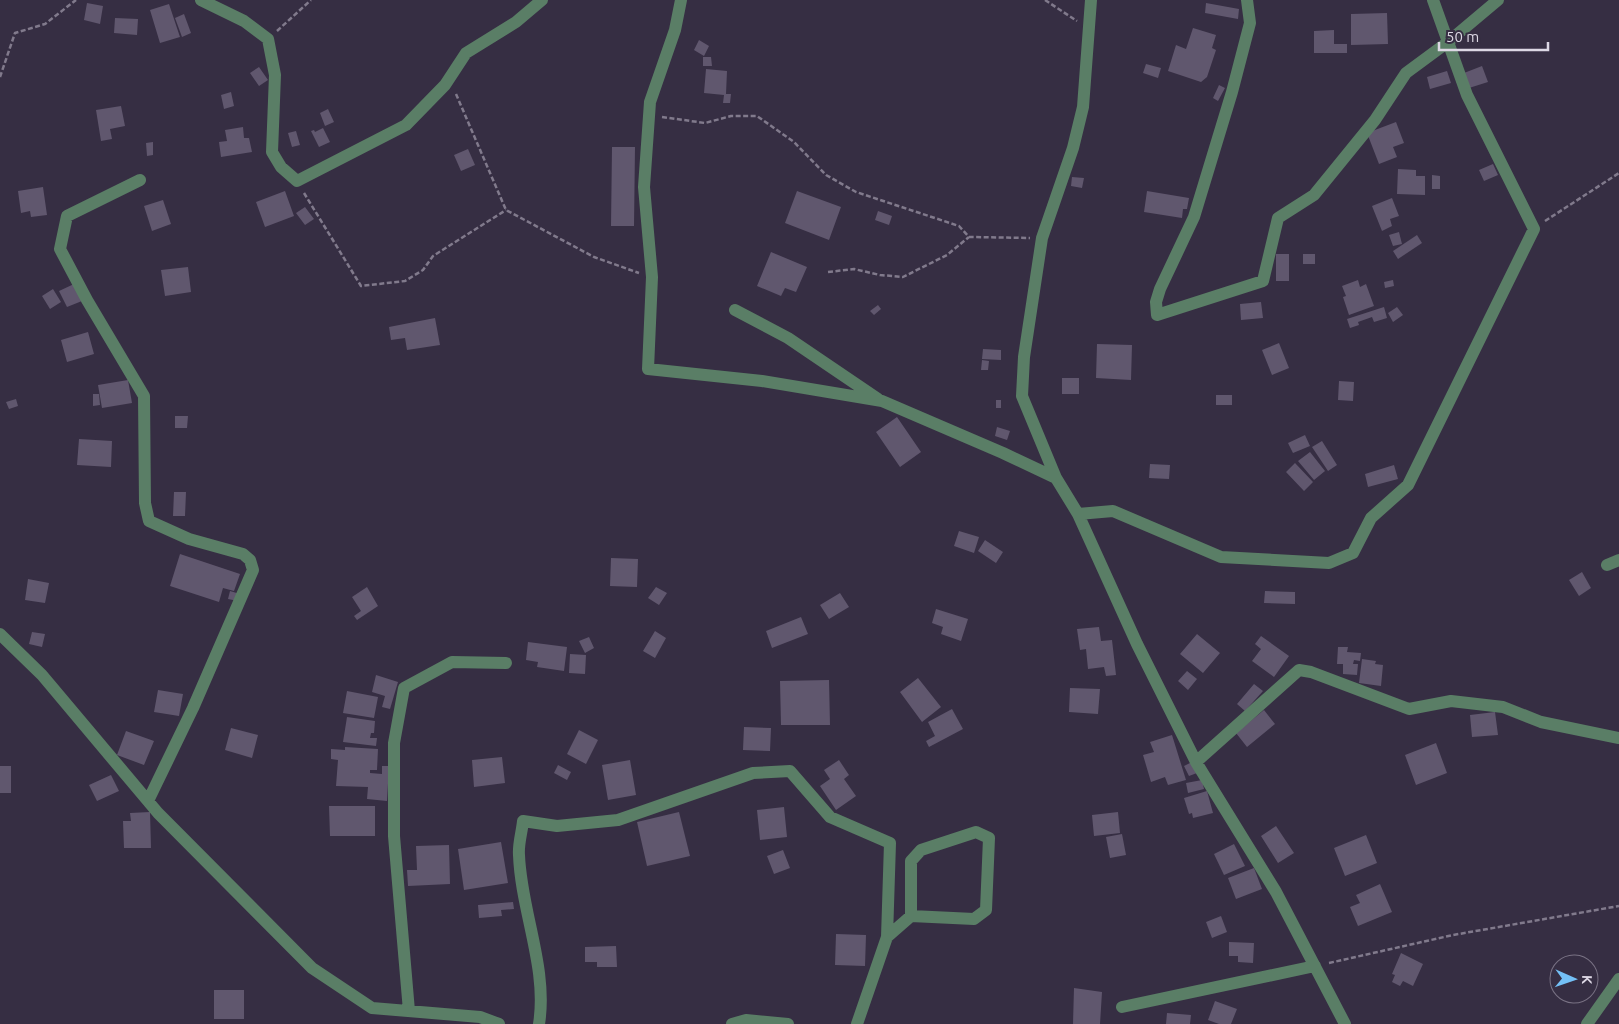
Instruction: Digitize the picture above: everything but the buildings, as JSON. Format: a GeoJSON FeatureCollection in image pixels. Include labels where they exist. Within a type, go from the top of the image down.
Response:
{"type":"FeatureCollection","features":[{"type":"Feature","properties":{"kind":"street"},"geometry":{"type":"LineString","coordinates":[[201,0],[244,21],[268,39],[275,75],[272,152],[281,167],[297,181],[406,125],[449,78],[466,53],[516,22],[542,0]]}},
{"type":"Feature","properties":{"kind":"street"},"geometry":{"type":"LineString","coordinates":[[681,0],[675,30],[650,102],[644,187],[652,277],[648,369],[762,381],[882,402]]}},
{"type":"Feature","properties":{"kind":"street"},"geometry":{"type":"LineString","coordinates":[[1091,0],[1081,115],[1073,148],[1042,238],[1024,357],[1022,396],[1056,478],[1078,514],[1138,644],[1196,762],[1276,892],[1345,1024]]}},
{"type":"Feature","properties":{"kind":"street"},"geometry":{"type":"LineString","coordinates":[[1247,0],[1250,23],[1232,92],[1194,217],[1160,289],[1156,302],[1157,315],[1262,281],[1278,218],[1314,195],[1375,120],[1406,73],[1448,42],[1498,0]]}},
{"type":"Feature","properties":{"kind":"street"},"geometry":{"type":"LineString","coordinates":[[1078,514],[1113,511],[1221,557],[1329,563],[1353,554],[1371,518],[1408,485],[1534,229],[1467,95],[1433,0]]}},
{"type":"Feature","properties":{"kind":"street"},"geometry":{"type":"LineString","coordinates":[[140,180],[67,216],[60,249],[87,300],[144,396],[145,503],[149,521],[189,539],[243,554],[250,560],[253,570],[193,708],[148,801]]}},
{"type":"Feature","properties":{"kind":"street"},"geometry":{"type":"LineString","coordinates":[[735,310],[788,338],[882,402],[1003,452],[1056,478]]}},
{"type":"Feature","properties":{"kind":"street"},"geometry":{"type":"LineString","coordinates":[[0,634],[42,675],[148,801],[312,968],[372,1008],[480,1017],[499,1024]]}},
{"type":"Feature","properties":{"kind":"street"},"geometry":{"type":"LineString","coordinates":[[409,1011],[394,836],[394,743],[404,688],[452,662],[506,663]]}},
{"type":"Feature","properties":{"kind":"street"},"geometry":{"type":"LineString","coordinates":[[1196,762],[1299,670],[1311,672],[1409,709],[1451,701],[1503,707],[1541,722],[1619,738]]}},
{"type":"Feature","properties":{"kind":"street"},"geometry":{"type":"LineString","coordinates":[[539,1024],[541,1008],[538,970],[519,855],[523,821],[557,826],[618,820],[753,773],[790,771],[830,816],[890,844],[888,937],[857,1024]]}},
{"type":"Feature","properties":{"kind":"street"},"geometry":{"type":"LineString","coordinates":[[888,937],[910,916],[912,861],[922,850],[976,832],[989,838],[986,910],[974,919],[910,916]]}},
{"type":"Feature","properties":{"kind":"street"},"geometry":{"type":"LineString","coordinates":[[1122,1007],[1314,966]]}},
{"type":"Feature","properties":{"kind":"street"},"geometry":{"type":"LineString","coordinates":[[1587,1024],[1619,979]]}},
{"type":"Feature","properties":{"kind":"street"},"geometry":{"type":"LineString","coordinates":[[732,1024],[746,1020],[788,1024]]}},
{"type":"Feature","properties":{"kind":"path"},"geometry":{"type":"LineString","coordinates":[[0,77],[15,33],[45,24],[76,0]]}},
{"type":"Feature","properties":{"kind":"path"},"geometry":{"type":"LineString","coordinates":[[268,39],[311,0]]}},
{"type":"Feature","properties":{"kind":"path"},"geometry":{"type":"LineString","coordinates":[[1045,0],[1089,29]]}},
{"type":"Feature","properties":{"kind":"path"},"geometry":{"type":"LineString","coordinates":[[449,78],[506,210],[594,257],[652,277]]}},
{"type":"Feature","properties":{"kind":"path"},"geometry":{"type":"LineString","coordinates":[[650,115],[705,124],[731,116],[757,116],[794,142],[826,174],[856,192],[959,226],[969,237]]}},
{"type":"Feature","properties":{"kind":"path"},"geometry":{"type":"LineString","coordinates":[[1534,229],[1619,173]]}},
{"type":"Feature","properties":{"kind":"path"},"geometry":{"type":"LineString","coordinates":[[297,181],[361,286],[405,281],[423,270],[433,256],[506,210]]}},
{"type":"Feature","properties":{"kind":"path"},"geometry":{"type":"LineString","coordinates":[[828,272],[854,269],[880,275],[903,277],[947,255],[969,237],[1042,238]]}},
{"type":"Feature","properties":{"kind":"path"},"geometry":{"type":"LineString","coordinates":[[1314,966],[1452,935],[1619,906]]}}]}
